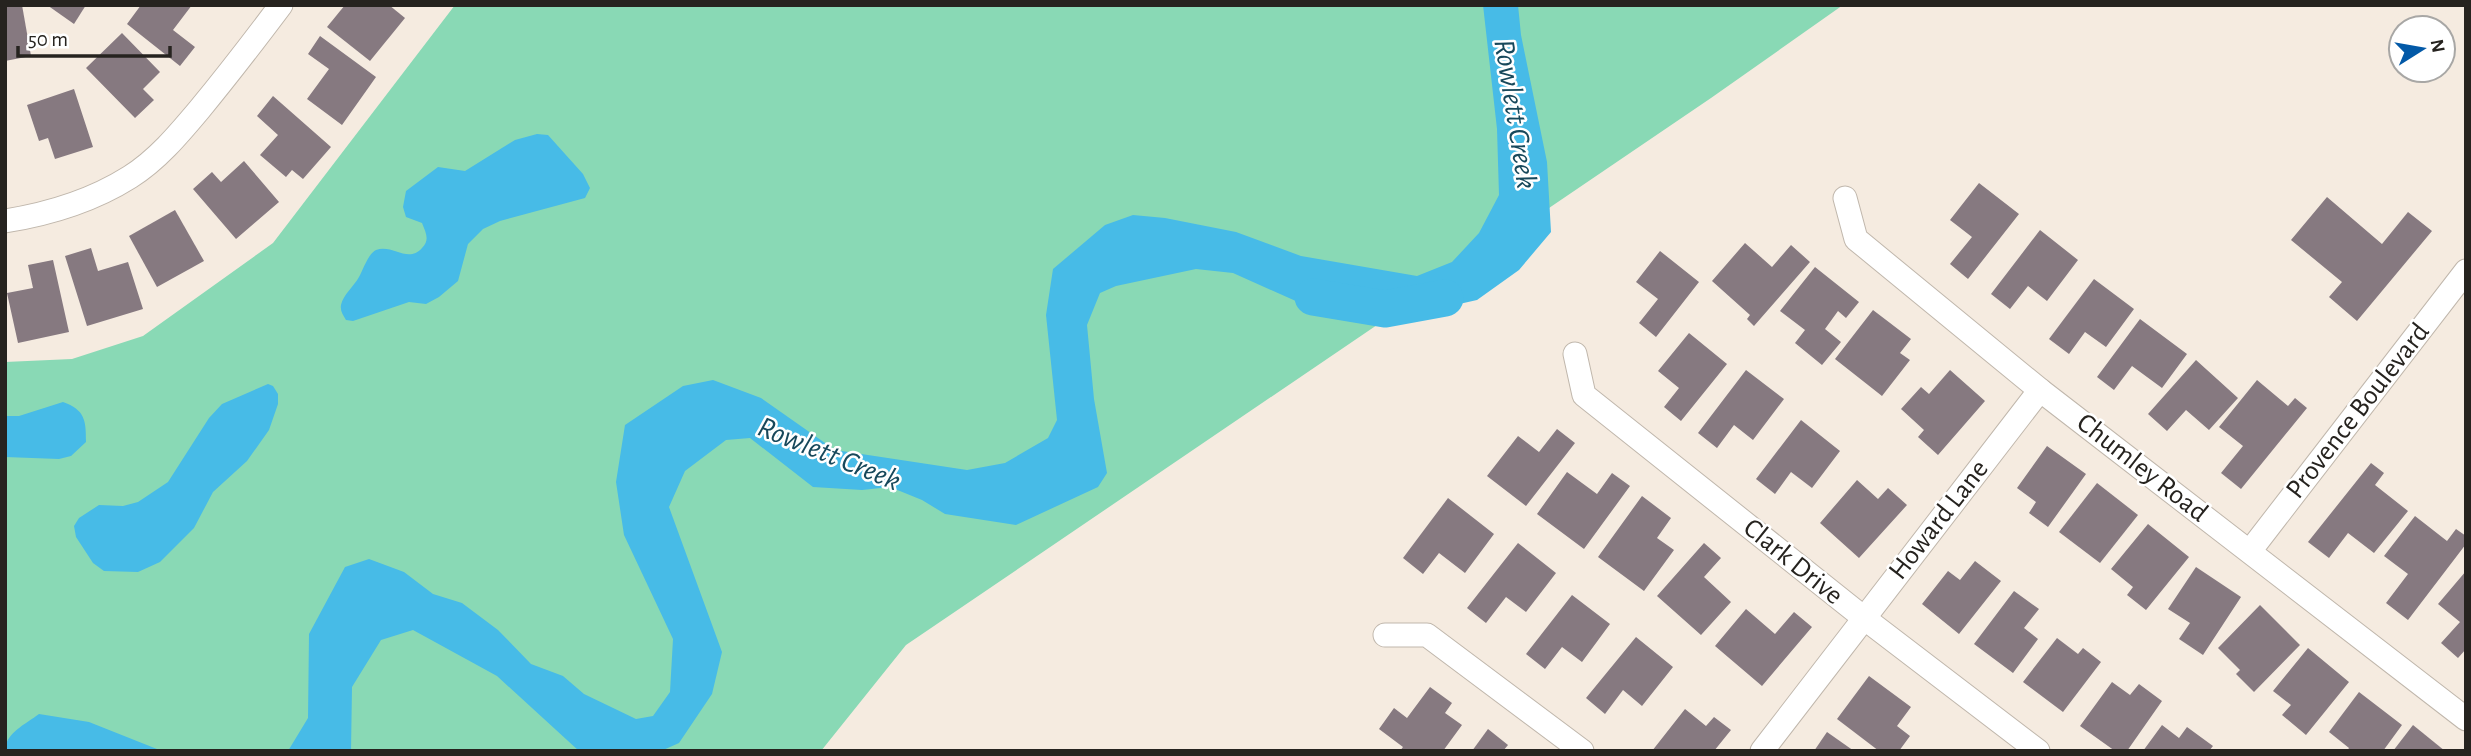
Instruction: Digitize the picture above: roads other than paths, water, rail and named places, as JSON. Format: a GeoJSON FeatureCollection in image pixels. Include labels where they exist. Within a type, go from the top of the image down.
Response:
{"type":"FeatureCollection","features":[{"type":"Feature","properties":{"kind":"street"},"geometry":{"type":"LineString","coordinates":[[5,220],[38,216],[78,202],[132,176],[156,157],[223,81],[281,5]]}},
{"type":"Feature","properties":{"kind":"street","name":"Chumley Road"},"geometry":{"type":"LineString","coordinates":[[1845,198],[1856,239],[2040,390],[2466,719]]}},
{"type":"Feature","properties":{"kind":"street","name":"Provence Boulevard"},"geometry":{"type":"LineString","coordinates":[[2249,551],[2466,271]]}},
{"type":"Feature","properties":{"kind":"street","name":"Clark Drive"},"geometry":{"type":"LineString","coordinates":[[1575,354],[1584,394],[1864,618],[2038,751]]}},
{"type":"Feature","properties":{"kind":"street","name":"Howard Lane"},"geometry":{"type":"LineString","coordinates":[[1762,751],[2040,390]]}},
{"type":"Feature","properties":{"kind":"street"},"geometry":{"type":"LineString","coordinates":[[1385,635],[1427,635],[1582,751]]}},
{"type":"Feature","properties":{"kind":"water"},"geometry":{"type":"Polygon","coordinates":[[[1483,5],[1518,5],[1521,35],[1547,162],[1551,232],[1519,270],[1477,300],[1437,309],[1298,302],[1233,273],[1196,269],[1116,286],[1100,293],[1087,325],[1094,399],[1107,473],[1098,487],[1016,525],[945,514],[922,500],[890,487],[862,490],[813,487],[750,438],[726,440],[685,471],[669,507],[722,652],[712,694],[679,743],[661,751],[579,751],[497,676],[413,630],[381,640],[352,687],[351,751],[288,751],[308,718],[309,634],[345,567],[369,559],[404,572],[433,594],[462,603],[498,630],[531,664],[563,676],[584,694],[636,719],[653,716],[670,692],[673,639],[624,535],[616,482],[625,425],[683,386],[713,380],[761,398],[835,450],[967,470],[1005,463],[1048,438],[1057,420],[1046,315],[1053,269],[1105,225],[1133,215],[1165,218],[1236,232],[1301,256],[1417,276],[1452,262],[1479,233],[1499,195],[1497,129],[1483,5]]]}},
{"type":"Feature","properties":{"kind":"water"},"geometry":{"type":"Polygon","coordinates":[[[537,134],[548,135],[583,174],[590,188],[585,198],[500,221],[483,229],[468,244],[458,281],[426,304],[409,302],[353,321],[346,320],[341,309],[342,301],[373,252],[388,249],[411,254],[422,248],[426,242],[422,223],[406,217],[403,207],[406,191],[438,167],[465,171],[515,140],[537,134]]]}},
{"type":"Feature","properties":{"kind":"water"},"geometry":{"type":"Polygon","coordinates":[[[268,384],[273,386],[278,394],[278,404],[269,430],[247,461],[213,492],[194,528],[160,562],[138,572],[104,571],[93,563],[76,537],[74,526],[79,518],[99,505],[123,506],[138,502],[168,482],[209,418],[222,404],[268,384]]]}},
{"type":"Feature","properties":{"kind":"water"},"geometry":{"type":"Polygon","coordinates":[[[63,402],[80,412],[83,417],[86,442],[71,456],[59,459],[5,457],[5,416],[19,416],[63,402]]]}},
{"type":"Feature","properties":{"kind":"water"},"geometry":{"type":"Polygon","coordinates":[[[39,714],[89,722],[162,751],[5,751],[12,734],[39,714]]]}},
{"type":"Feature","properties":{"kind":"waterway","name":"Rowlett Creek"},"geometry":{"type":"LineString","coordinates":[[1313,297],[1385,309],[1445,298]]}}]}
